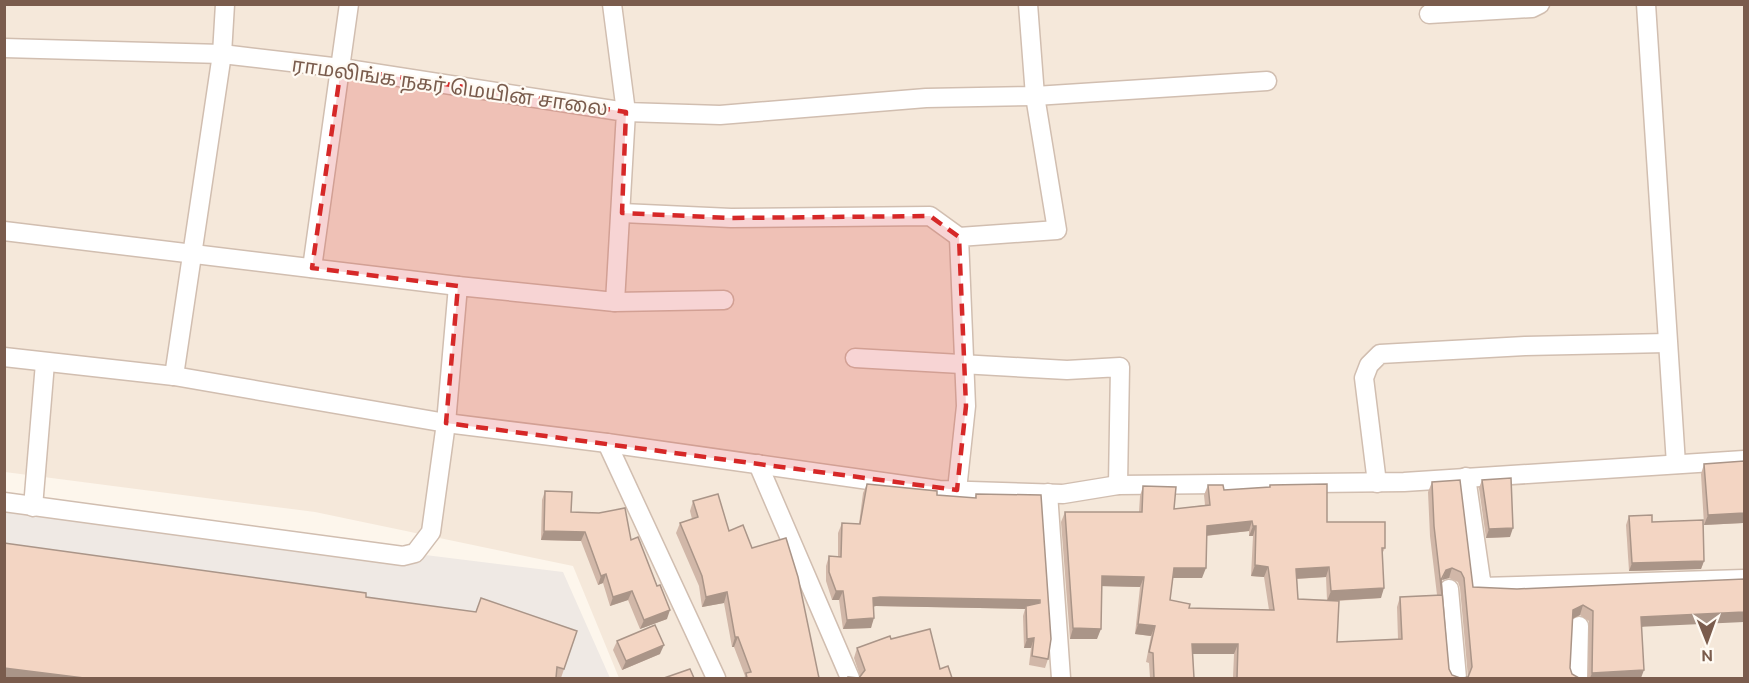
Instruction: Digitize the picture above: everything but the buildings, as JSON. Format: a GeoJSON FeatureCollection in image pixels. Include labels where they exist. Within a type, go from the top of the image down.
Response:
{"type":"FeatureCollection","features":[{"type":"Feature","properties":{"kind":"street"},"geometry":{"type":"LineString","coordinates":[[174,376],[222,54],[225,4]]}},
{"type":"Feature","properties":{"kind":"street"},"geometry":{"type":"LineString","coordinates":[[312,268],[349,4]]}},
{"type":"Feature","properties":{"kind":"street"},"geometry":{"type":"LineString","coordinates":[[612,4],[626,112],[720,115],[926,98],[1035,96],[1267,81]]}},
{"type":"Feature","properties":{"kind":"street"},"geometry":{"type":"LineString","coordinates":[[622,213],[731,218],[930,216],[959,237],[1057,230],[1035,96],[1028,4]]}},
{"type":"Feature","properties":{"kind":"street"},"geometry":{"type":"LineString","coordinates":[[1429,14],[1532,8],[1540,4]]}},
{"type":"Feature","properties":{"kind":"street"},"geometry":{"type":"LineString","coordinates":[[1646,4],[1676,464]]}},
{"type":"Feature","properties":{"kind":"street","name":"ராமலிங்க நகர் மெயின் சாலை"},"geometry":{"type":"LineString","coordinates":[[4,48],[222,54],[341,68],[626,112],[622,213],[615,302]]}},
{"type":"Feature","properties":{"kind":"street"},"geometry":{"type":"LineString","coordinates":[[4,231],[458,286],[615,302],[724,300]]}},
{"type":"Feature","properties":{"kind":"street"},"geometry":{"type":"LineString","coordinates":[[957,490],[966,406],[959,237]]}},
{"type":"Feature","properties":{"kind":"street"},"geometry":{"type":"LineString","coordinates":[[4,502],[404,556],[415,553],[431,532],[446,423],[458,286]]}},
{"type":"Feature","properties":{"kind":"street"},"geometry":{"type":"LineString","coordinates":[[1377,483],[1364,378],[1369,365],[1380,354],[1503,346],[1667,343]]}},
{"type":"Feature","properties":{"kind":"street"},"geometry":{"type":"LineString","coordinates":[[4,357],[174,376],[446,423],[957,490],[1063,494],[1118,485],[1377,483],[1744,460]]}},
{"type":"Feature","properties":{"kind":"street"},"geometry":{"type":"LineString","coordinates":[[855,358],[1067,370],[1120,367],[1118,485]]}},
{"type":"Feature","properties":{"kind":"street"},"geometry":{"type":"LineString","coordinates":[[33,507],[45,363]]}},
{"type":"Feature","properties":{"kind":"street"},"geometry":{"type":"LineString","coordinates":[[607,443],[716,678]]}},
{"type":"Feature","properties":{"kind":"street"},"geometry":{"type":"LineString","coordinates":[[758,464],[850,678]]}},
{"type":"Feature","properties":{"kind":"street"},"geometry":{"type":"LineString","coordinates":[[1466,477],[1482,587],[1744,579]]}},
{"type":"Feature","properties":{"kind":"street"},"geometry":{"type":"LineString","coordinates":[[1048,493],[1061,678]]}},
{"type":"Feature","properties":{"kind":"street"},"geometry":{"type":"LineString","coordinates":[[1449,589],[1457,678]]}},
{"type":"Feature","properties":{"kind":"street"},"geometry":{"type":"LineString","coordinates":[[1578,678],[1579,626]]}},
{"type":"Feature","properties":{"kind":"highlighted area"},"geometry":{"type":"Polygon","coordinates":[[[341,68],[626,112],[622,213],[731,218],[930,216],[959,237],[966,406],[957,490],[446,423],[458,286],[312,268],[341,68]]]}},
{"type":"Feature","properties":{"kind":"shaded area"},"geometry":{"type":"Polygon","coordinates":[[[5,5],[1744,5],[1744,678],[619,678],[573,566],[315,512],[5,472],[5,5]]]}},
{"type":"Feature","properties":{"kind":"shaded area"},"geometry":{"type":"Polygon","coordinates":[[[5,503],[563,572],[610,678],[5,678],[5,503]]]}}]}
